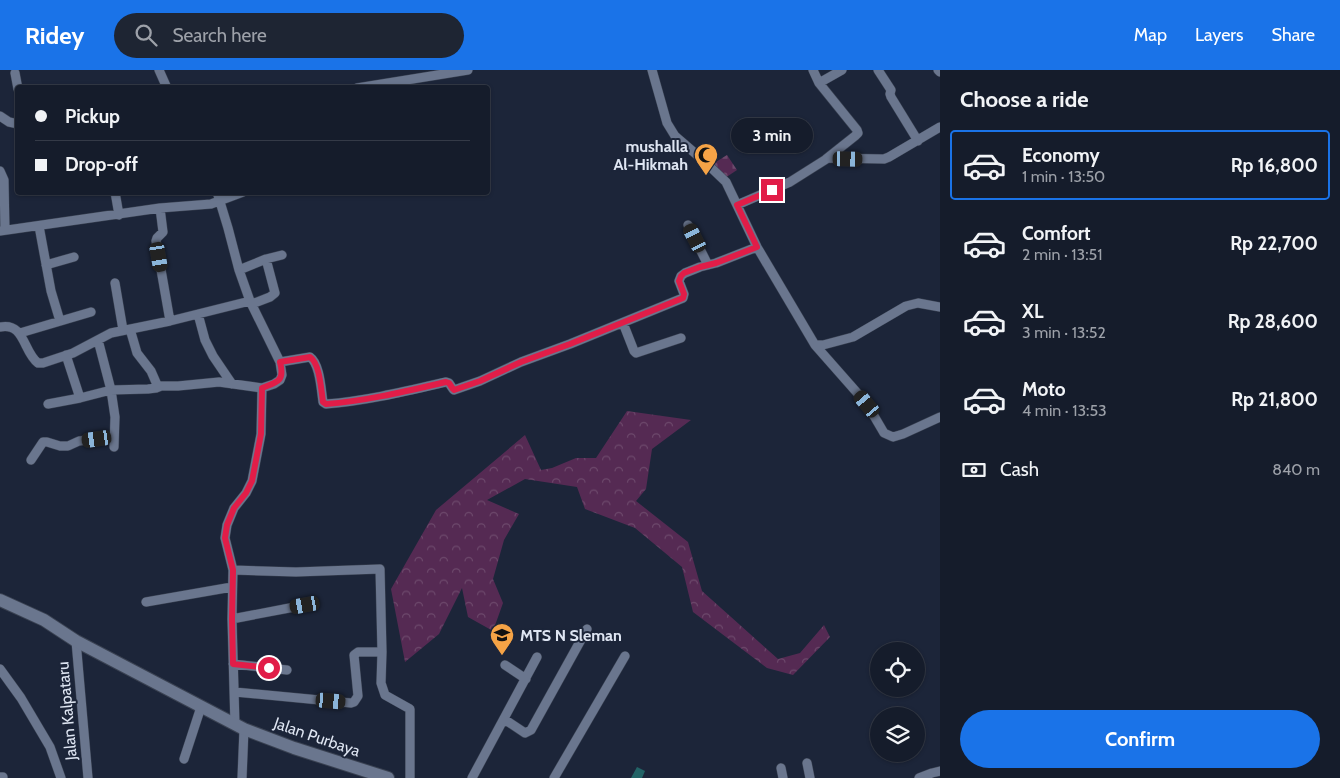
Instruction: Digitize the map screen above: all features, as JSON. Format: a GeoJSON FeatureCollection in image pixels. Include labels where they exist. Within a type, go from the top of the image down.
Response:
{"type":"FeatureCollection","features":[{"type":"Feature","properties":{"kind":"main road","name":"Jalan Purbaya"},"geometry":{"type":"LineString","coordinates":[[0,600],[44,620],[76,641],[240,727],[294,748],[388,778]]}},
{"type":"Feature","properties":{"kind":"street"},"geometry":{"type":"LineString","coordinates":[[159,70],[166,85]]}},
{"type":"Feature","properties":{"kind":"street"},"geometry":{"type":"LineString","coordinates":[[376,85],[468,70]]}},
{"type":"Feature","properties":{"kind":"street"},"geometry":{"type":"LineString","coordinates":[[652,70],[667,123],[675,136],[726,182],[757,247],[815,345],[867,404],[884,433],[892,437],[903,434],[940,417]]}},
{"type":"Feature","properties":{"kind":"street"},"geometry":{"type":"LineString","coordinates":[[737,205],[790,182],[826,159],[858,133],[819,84],[813,70]]}},
{"type":"Feature","properties":{"kind":"street"},"geometry":{"type":"LineString","coordinates":[[819,84],[842,70]]}},
{"type":"Feature","properties":{"kind":"street"},"geometry":{"type":"LineString","coordinates":[[878,70],[891,90],[891,97],[917,138]]}},
{"type":"Feature","properties":{"kind":"street"},"geometry":{"type":"LineString","coordinates":[[15,73],[17,85]]}},
{"type":"Feature","properties":{"kind":"street"},"geometry":{"type":"LineString","coordinates":[[0,116],[9,122],[15,122]]}},
{"type":"Feature","properties":{"kind":"street"},"geometry":{"type":"LineString","coordinates":[[826,159],[884,159],[917,138],[940,127]]}},
{"type":"Feature","properties":{"kind":"street"},"geometry":{"type":"LineString","coordinates":[[0,171],[4,180],[2,230],[160,208],[211,204],[218,197],[239,270],[251,303],[280,362],[282,375],[280,380],[274,384],[262,388],[219,382],[148,389],[111,390],[48,404]]}},
{"type":"Feature","properties":{"kind":"street"},"geometry":{"type":"LineString","coordinates":[[116,195],[119,215]]}},
{"type":"Feature","properties":{"kind":"street"},"geometry":{"type":"LineString","coordinates":[[160,208],[163,232],[156,241],[170,321]]}},
{"type":"Feature","properties":{"kind":"street"},"geometry":{"type":"LineString","coordinates":[[688,225],[708,265]]}},
{"type":"Feature","properties":{"kind":"street"},"geometry":{"type":"LineString","coordinates":[[39,226],[51,291],[60,321]]}},
{"type":"Feature","properties":{"kind":"street"},"geometry":{"type":"LineString","coordinates":[[280,362],[310,357],[315,360],[324,403],[340,403],[446,382],[454,390],[683,298],[684,294],[679,281],[684,273],[757,247]]}},
{"type":"Feature","properties":{"kind":"street"},"geometry":{"type":"LineString","coordinates":[[239,270],[282,255]]}},
{"type":"Feature","properties":{"kind":"street"},"geometry":{"type":"LineString","coordinates":[[46,265],[74,257]]}},
{"type":"Feature","properties":{"kind":"street"},"geometry":{"type":"LineString","coordinates":[[0,327],[10,326],[20,333],[33,357],[38,363],[43,363],[73,353],[111,333],[251,303],[270,297],[275,293],[266,259]]}},
{"type":"Feature","properties":{"kind":"street"},"geometry":{"type":"LineString","coordinates":[[114,283],[126,330],[137,353],[151,371],[158,387]]}},
{"type":"Feature","properties":{"kind":"street"},"geometry":{"type":"LineString","coordinates":[[815,345],[823,345],[853,337],[906,306],[918,303],[940,307]]}},
{"type":"Feature","properties":{"kind":"street"},"geometry":{"type":"LineString","coordinates":[[20,333],[90,312]]}},
{"type":"Feature","properties":{"kind":"street"},"geometry":{"type":"LineString","coordinates":[[198,314],[205,340],[213,356],[232,384]]}},
{"type":"Feature","properties":{"kind":"street"},"geometry":{"type":"LineString","coordinates":[[623,323],[636,353],[681,338]]}},
{"type":"Feature","properties":{"kind":"street"},"geometry":{"type":"LineString","coordinates":[[98,340],[111,390],[115,417],[114,447]]}},
{"type":"Feature","properties":{"kind":"street"},"geometry":{"type":"LineString","coordinates":[[66,355],[80,398]]}},
{"type":"Feature","properties":{"kind":"street"},"geometry":{"type":"LineString","coordinates":[[242,778],[240,727],[233,664],[233,570],[225,538],[227,525],[234,508],[246,493],[252,481],[261,434],[262,388]]}},
{"type":"Feature","properties":{"kind":"street"},"geometry":{"type":"LineString","coordinates":[[31,460],[43,442],[68,446],[79,442],[114,437]]}},
{"type":"Feature","properties":{"kind":"street"},"geometry":{"type":"LineString","coordinates":[[233,570],[296,572],[380,569],[382,652],[380,682],[385,694],[410,709],[410,778]]}},
{"type":"Feature","properties":{"kind":"street"},"geometry":{"type":"LineString","coordinates":[[146,602],[232,587]]}},
{"type":"Feature","properties":{"kind":"street"},"geometry":{"type":"LineString","coordinates":[[232,619],[305,605]]}},
{"type":"Feature","properties":{"kind":"street"},"geometry":{"type":"LineString","coordinates":[[504,719],[525,733],[531,730],[587,629]]}},
{"type":"Feature","properties":{"kind":"street","name":"Jalan Kalpataru"},"geometry":{"type":"LineString","coordinates":[[76,641],[88,778]]}},
{"type":"Feature","properties":{"kind":"street"},"geometry":{"type":"LineString","coordinates":[[235,692],[351,703],[358,696],[354,655],[358,652],[382,652]]}},
{"type":"Feature","properties":{"kind":"street"},"geometry":{"type":"LineString","coordinates":[[554,778],[625,656]]}},
{"type":"Feature","properties":{"kind":"street"},"geometry":{"type":"LineString","coordinates":[[472,778],[537,657]]}},
{"type":"Feature","properties":{"kind":"street"},"geometry":{"type":"LineString","coordinates":[[233,664],[287,670]]}},
{"type":"Feature","properties":{"kind":"street"},"geometry":{"type":"LineString","coordinates":[[505,665],[526,678]]}},
{"type":"Feature","properties":{"kind":"street"},"geometry":{"type":"LineString","coordinates":[[0,669],[21,698],[50,747],[61,778]]}},
{"type":"Feature","properties":{"kind":"street"},"geometry":{"type":"LineString","coordinates":[[184,759],[201,707]]}},
{"type":"Feature","properties":{"kind":"street"},"geometry":{"type":"LineString","coordinates":[[807,763],[810,778]]}},
{"type":"Feature","properties":{"kind":"street"},"geometry":{"type":"LineString","coordinates":[[781,768],[783,778]]}},
{"type":"Feature","properties":{"kind":"street"},"geometry":{"type":"LineString","coordinates":[[919,778],[940,771]]}},
{"type":"Feature","properties":{"kind":"green space"},"geometry":{"type":"Polygon","coordinates":[[[727,155],[737,170],[725,178],[711,165],[727,155]]]}},
{"type":"Feature","properties":{"kind":"green space"},"geometry":{"type":"Polygon","coordinates":[[[627,411],[691,420],[652,449],[646,489],[636,501],[688,542],[702,591],[778,659],[800,653],[824,625],[830,637],[793,675],[767,668],[693,612],[682,567],[635,528],[585,509],[577,487],[525,479],[487,500],[519,514],[504,540],[493,579],[503,603],[493,631],[468,617],[462,588],[439,634],[405,662],[391,589],[436,510],[525,435],[541,470],[552,468],[576,458],[596,458],[627,411]]]}},
{"type":"Feature","properties":{"kind":"water"},"geometry":{"type":"Polygon","coordinates":[[[637,767],[645,771],[642,778],[631,778],[637,767]]]}},
{"type":"Feature","properties":{"kind":"place","name":"mushalla Al-Hikmah"},"geometry":{"type":"Point","coordinates":[706,176]}},
{"type":"Feature","properties":{"kind":"place","name":"MTS N Sleman"},"geometry":{"type":"Point","coordinates":[502,656]}},
{"type":"Feature","properties":{"kind":"route"},"geometry":{"type":"LineString","coordinates":[[269,668],[233,664],[233,570],[225,538],[227,525],[234,508],[246,493],[252,481],[261,434],[262,388],[280,380],[282,375],[280,362],[310,357],[315,360],[323,402],[326,404],[411,390],[446,382],[454,390],[480,381],[521,362],[683,298],[684,294],[679,281],[684,273],[757,247],[737,205],[772,190]]}}]}
